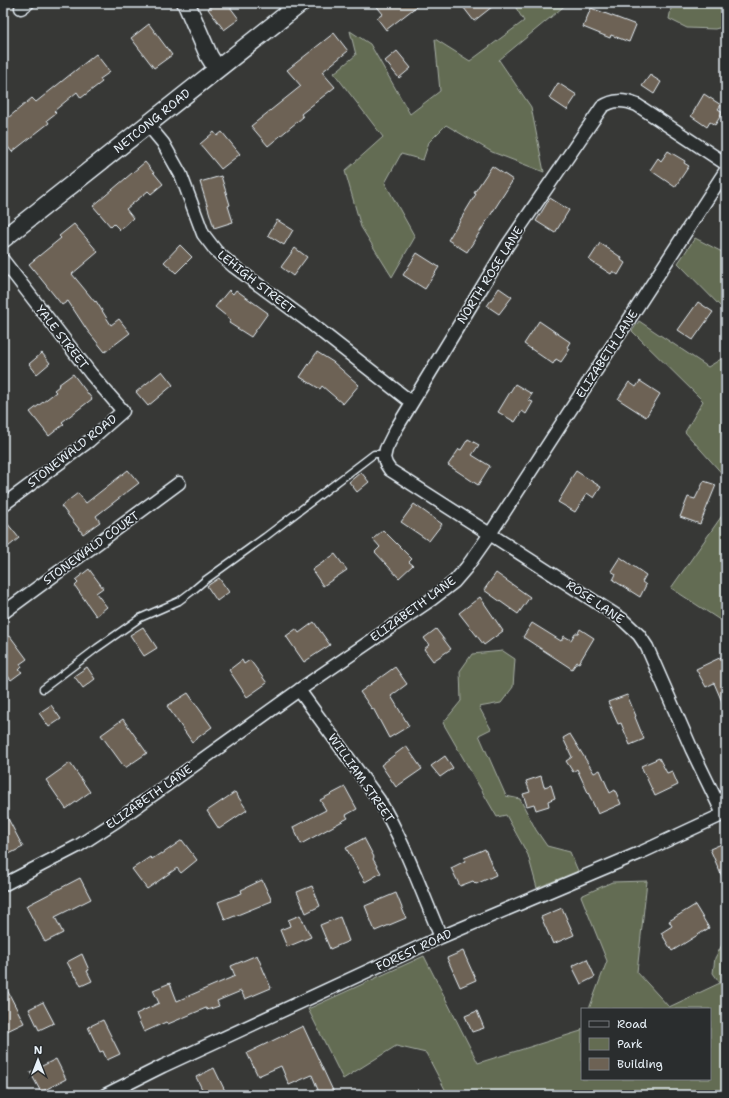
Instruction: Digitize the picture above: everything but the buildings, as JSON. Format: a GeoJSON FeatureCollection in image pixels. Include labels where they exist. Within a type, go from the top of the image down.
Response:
{"type":"FeatureCollection","features":[{"type":"Feature","properties":{"kind":"street"},"geometry":{"type":"LineString","coordinates":[[186,3],[209,56],[217,69]]}},
{"type":"Feature","properties":{"kind":"street","name":"NETCONG ROAD"},"geometry":{"type":"LineString","coordinates":[[3,239],[301,3]]}},
{"type":"Feature","properties":{"kind":"street","name":"NORTH ROSE LANE"},"geometry":{"type":"LineString","coordinates":[[385,458],[386,449],[411,402],[507,246],[597,112],[604,105],[615,101],[637,105],[726,164]]}},
{"type":"Feature","properties":{"kind":"street","name":"LEHIGH STREET"},"geometry":{"type":"LineString","coordinates":[[148,125],[163,143],[181,175],[203,234],[216,251],[233,266],[309,322],[411,402]]}},
{"type":"Feature","properties":{"kind":"street","name":"ELIZABETH LANE"},"geometry":{"type":"LineString","coordinates":[[3,885],[78,846],[118,820],[299,690],[432,599],[454,582],[490,534],[726,170]]}},
{"type":"Feature","properties":{"kind":"street","name":"YALE STREET"},"geometry":{"type":"LineString","coordinates":[[3,260],[91,374],[123,411]]}},
{"type":"Feature","properties":{"kind":"street","name":"STONEWALD ROAD"},"geometry":{"type":"LineString","coordinates":[[3,505],[89,441],[123,411]]}},
{"type":"Feature","properties":{"kind":"street","name":"ROSE LANE"},"geometry":{"type":"LineString","coordinates":[[385,458],[390,470],[622,619],[639,634],[647,647],[692,750],[725,814]]}},
{"type":"Feature","properties":{"kind":"street","name":"STONEWALD COURT"},"geometry":{"type":"LineString","coordinates":[[3,613],[179,484]]}},
{"type":"Feature","properties":{"kind":"street","name":"WILLIAM STREET"},"geometry":{"type":"LineString","coordinates":[[299,690],[388,815],[398,834],[440,937]]}},
{"type":"Feature","properties":{"kind":"street","name":"FOREST ROAD"},"geometry":{"type":"LineString","coordinates":[[104,1095],[440,937],[642,852],[725,814]]}},
{"type":"Feature","properties":{"kind":"lane"},"geometry":{"type":"LineString","coordinates":[[43,689],[140,618],[179,600],[192,592],[204,581],[265,537],[374,454],[385,458]]}},
{"type":"Feature","properties":{"kind":"green space"},"geometry":{"type":"Polygon","coordinates":[[[513,3],[568,3],[499,60],[531,107],[544,172],[492,152],[446,125],[429,142],[423,160],[401,154],[385,183],[415,237],[392,277],[361,227],[345,171],[383,137],[334,73],[356,55],[350,31],[370,44],[410,114],[440,91],[435,39],[470,61],[524,21],[513,3]]]}},
{"type":"Feature","properties":{"kind":"green space"},"geometry":{"type":"Polygon","coordinates":[[[672,3],[726,3],[726,26],[715,29],[687,28],[669,19],[672,3]]]}},
{"type":"Feature","properties":{"kind":"green space"},"geometry":{"type":"Polygon","coordinates":[[[695,238],[726,254],[726,312],[678,263],[695,238]]]}},
{"type":"Feature","properties":{"kind":"green space"},"geometry":{"type":"Polygon","coordinates":[[[639,321],[708,367],[726,356],[726,478],[685,432],[703,401],[632,331],[639,321]]]}},
{"type":"Feature","properties":{"kind":"green space"},"geometry":{"type":"Polygon","coordinates":[[[726,510],[726,624],[671,588],[726,510]]]}},
{"type":"Feature","properties":{"kind":"green space"},"geometry":{"type":"Polygon","coordinates":[[[503,651],[515,659],[513,687],[501,703],[479,707],[491,729],[479,735],[506,796],[520,799],[536,830],[547,846],[570,852],[578,871],[537,888],[528,855],[506,815],[497,817],[443,723],[461,701],[460,671],[472,654],[503,651]]]}},
{"type":"Feature","properties":{"kind":"green space"},"geometry":{"type":"Polygon","coordinates":[[[647,881],[637,972],[669,1007],[720,983],[713,973],[715,958],[723,943],[722,904],[726,909],[726,1095],[448,1095],[426,1053],[396,1046],[343,1079],[308,1009],[424,956],[478,1063],[581,1031],[581,1080],[711,1080],[711,1008],[589,1008],[607,961],[581,896],[612,882],[647,881]]]}}]}
